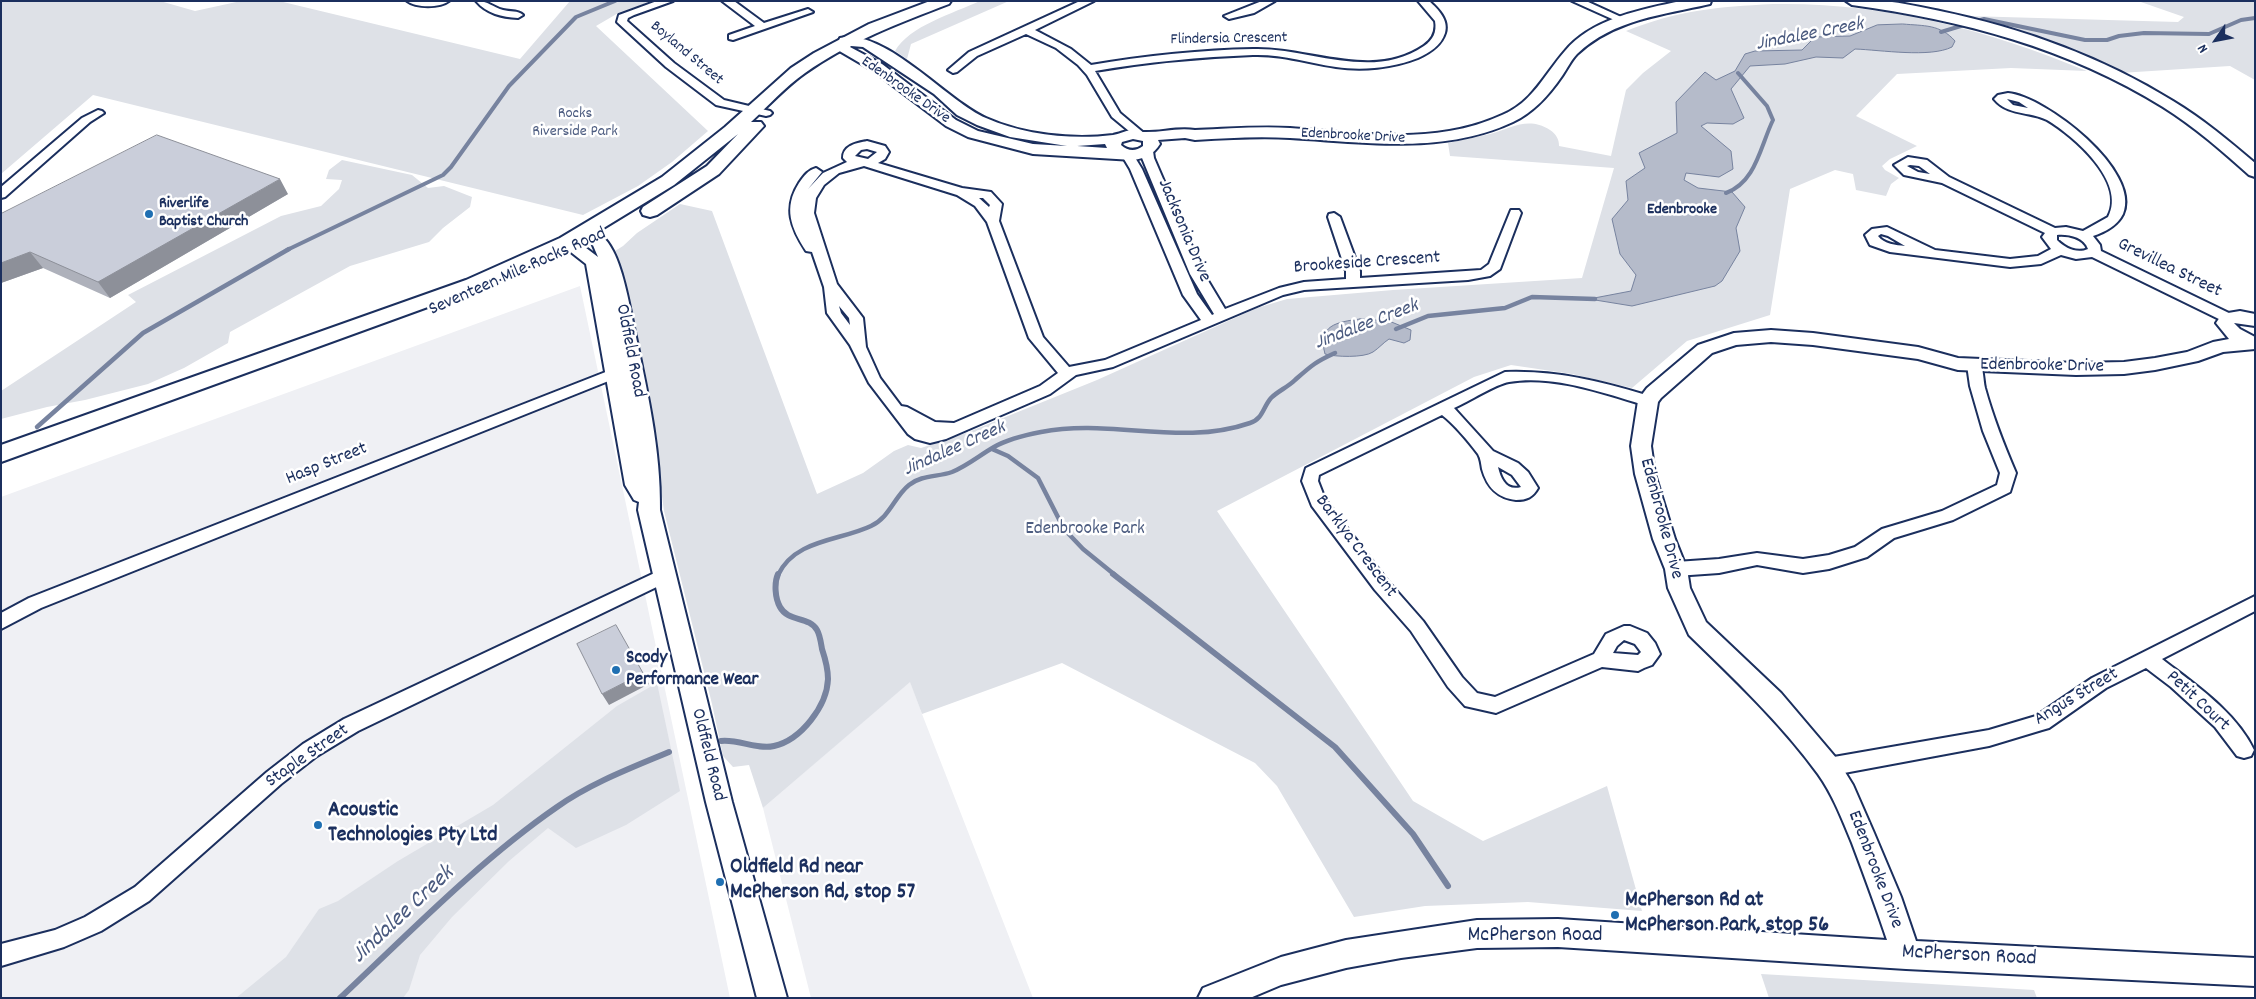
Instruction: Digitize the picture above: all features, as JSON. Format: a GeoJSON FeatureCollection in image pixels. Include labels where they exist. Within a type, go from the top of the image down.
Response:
{"type":"FeatureCollection","features":[{"type":"Feature","properties":{"kind":"main road","name":"Seventeen Mile Rocks Road"},"geometry":{"type":"LineString","coordinates":[[847,47],[867,43],[928,12],[940,3]]}},
{"type":"Feature","properties":{"kind":"main road","name":"Seventeen Mile Rocks Road"},"geometry":{"type":"LineString","coordinates":[[1,454],[473,284],[582,241],[668,181],[847,47],[922,8],[940,3]]}},
{"type":"Feature","properties":{"kind":"street"},"geometry":{"type":"LineString","coordinates":[[412,1],[420,3],[444,1]]}},
{"type":"Feature","properties":{"kind":"street"},"geometry":{"type":"LineString","coordinates":[[481,1],[490,10],[502,14],[518,15]]}},
{"type":"Feature","properties":{"kind":"street","name":"Boyland Street"},"geometry":{"type":"LineString","coordinates":[[668,1],[623,17],[622,22],[712,98],[727,106],[759,112]]}},
{"type":"Feature","properties":{"kind":"street"},"geometry":{"type":"LineString","coordinates":[[726,1],[762,27]]}},
{"type":"Feature","properties":{"kind":"street"},"geometry":{"type":"LineString","coordinates":[[953,70],[973,54],[1089,1]]}},
{"type":"Feature","properties":{"kind":"street"},"geometry":{"type":"LineString","coordinates":[[1229,16],[1250,11],[1270,1]]}},
{"type":"Feature","properties":{"kind":"street","name":"Flindersia Crescent"},"geometry":{"type":"LineString","coordinates":[[1088,69],[1186,54],[1263,52],[1302,56],[1339,64],[1390,62],[1427,50],[1440,35],[1442,26],[1437,13],[1423,1]]}},
{"type":"Feature","properties":{"kind":"street"},"geometry":{"type":"LineString","coordinates":[[1571,1],[1620,23]]}},
{"type":"Feature","properties":{"kind":"street"},"geometry":{"type":"LineString","coordinates":[[1577,1],[1620,23]]}},
{"type":"Feature","properties":{"kind":"street","name":"Edenbrooke Drive"},"geometry":{"type":"LineString","coordinates":[[847,47],[877,67],[951,123],[973,134],[1033,149],[1121,146],[1188,139],[1196,135],[1290,133],[1349,139],[1404,140],[1447,136],[1480,128],[1508,118],[1533,103],[1544,92],[1574,49],[1593,34],[1656,10],[1705,1]]}},
{"type":"Feature","properties":{"kind":"street"},"geometry":{"type":"LineString","coordinates":[[1857,2],[1961,20],[2003,32],[2075,58],[2140,88],[2175,108],[2215,136],[2255,172]]}},
{"type":"Feature","properties":{"kind":"street"},"geometry":{"type":"LineString","coordinates":[[1250,11],[1259,17]]}},
{"type":"Feature","properties":{"kind":"street"},"geometry":{"type":"LineString","coordinates":[[734,37],[808,12]]}},
{"type":"Feature","properties":{"kind":"street","name":"Jacksonia Drive"},"geometry":{"type":"LineString","coordinates":[[1027,30],[1067,50],[1088,69],[1117,117],[1127,123],[1146,142],[1148,158],[1215,317]]}},
{"type":"Feature","properties":{"kind":"street","name":"Edenbrooke Drive"},"geometry":{"type":"LineString","coordinates":[[867,43],[939,90],[962,112],[982,122],[1010,132],[1072,142],[1121,146]]}},
{"type":"Feature","properties":{"kind":"street"},"geometry":{"type":"LineString","coordinates":[[1,194],[86,120],[98,113]]}},
{"type":"Feature","properties":{"kind":"street","name":"Jacksonia Drive"},"geometry":{"type":"LineString","coordinates":[[1117,117],[1116,125],[1121,146],[1136,169],[1190,295],[1215,317]]}},
{"type":"Feature","properties":{"kind":"street"},"geometry":{"type":"LineString","coordinates":[[2050,117],[2065,127],[2100,159],[2111,176],[2118,192],[2120,207],[2113,220],[2083,236]]}},
{"type":"Feature","properties":{"kind":"street","name":"Brookeside Crescent"},"geometry":{"type":"LineString","coordinates":[[819,258],[809,246],[795,219],[796,201],[812,174],[843,159],[854,148],[867,145],[877,146],[882,150]]}},
{"type":"Feature","properties":{"kind":"street"},"geometry":{"type":"LineString","coordinates":[[864,163],[879,158],[882,150],[899,170],[906,175]]}},
{"type":"Feature","properties":{"kind":"street"},"geometry":{"type":"LineString","coordinates":[[849,153],[851,159],[961,192],[979,203],[993,221],[1038,341],[1073,371]]}},
{"type":"Feature","properties":{"kind":"street","name":"Brookeside Crescent"},"geometry":{"type":"LineString","coordinates":[[864,163],[844,166],[828,175],[815,188],[807,213],[819,258],[830,284],[834,313],[859,347],[873,378],[911,428],[923,436],[935,437],[1045,390],[1073,371],[1108,364],[1273,293],[1292,288],[1468,276],[1485,273],[1495,266],[1516,213]]}},
{"type":"Feature","properties":{"kind":"street"},"geometry":{"type":"LineString","coordinates":[[1945,180],[2053,232],[2066,231],[2083,236],[2093,243],[2095,248],[2093,252],[2079,254],[2061,249],[2050,240],[2049,237],[2053,232]]}},
{"type":"Feature","properties":{"kind":"street"},"geometry":{"type":"LineString","coordinates":[[1334,217],[1353,271],[1353,283]]}},
{"type":"Feature","properties":{"kind":"street","name":"Oldfield Road"},"geometry":{"type":"LineString","coordinates":[[582,241],[605,251],[619,300],[636,485],[649,510],[663,576],[719,802],[772,998]]}},
{"type":"Feature","properties":{"kind":"street"},"geometry":{"type":"LineString","coordinates":[[1936,254],[2010,263],[2041,260],[2061,249]]}},
{"type":"Feature","properties":{"kind":"street","name":"Grevillea Street"},"geometry":{"type":"LineString","coordinates":[[2093,252],[2226,332]]}},
{"type":"Feature","properties":{"kind":"street"},"geometry":{"type":"LineString","coordinates":[[2226,332],[2253,318]]}},
{"type":"Feature","properties":{"kind":"street","name":"Edenbrooke Drive"},"geometry":{"type":"LineString","coordinates":[[1906,954],[1887,897],[1861,833],[1844,793],[1828,767],[1772,700],[1697,628],[1679,588],[1676,569],[1664,539],[1645,474],[1641,446],[1648,401],[1654,393],[1705,349],[1734,339],[1771,336],[1813,339],[1918,353],[1958,364],[2067,369],[2124,368],[2177,360],[2226,332],[2255,343]]}},
{"type":"Feature","properties":{"kind":"street"},"geometry":{"type":"LineString","coordinates":[[1676,569],[1718,566],[1757,559],[1803,566],[1829,562],[1861,552],[1888,532],[1947,516],[2004,488],[2008,473],[1991,431],[1977,386],[1974,365]]}},
{"type":"Feature","properties":{"kind":"street","name":"Hasp Street"},"geometry":{"type":"LineString","coordinates":[[1,622],[36,603],[624,370]]}},
{"type":"Feature","properties":{"kind":"street","name":"Barklya Crescent"},"geometry":{"type":"LineString","coordinates":[[1601,660],[1496,705],[1472,700],[1455,682],[1417,626],[1381,585],[1345,535],[1318,502],[1310,481],[1312,472],[1505,376],[1578,381],[1648,401]]}},
{"type":"Feature","properties":{"kind":"street"},"geometry":{"type":"LineString","coordinates":[[1443,408],[1454,416],[1487,455]]}},
{"type":"Feature","properties":{"kind":"street","name":"Staple Street"},"geometry":{"type":"LineString","coordinates":[[1,955],[56,940],[93,924],[142,894],[274,778],[310,750],[351,725],[663,576]]}},
{"type":"Feature","properties":{"kind":"street","name":"Hasp Street"},"geometry":{"type":"LineString","coordinates":[[1,611],[36,603]]}},
{"type":"Feature","properties":{"kind":"street","name":"Angus Street"},"geometry":{"type":"LineString","coordinates":[[1828,767],[1989,738],[2042,722],[2099,683],[2255,603]]}},
{"type":"Feature","properties":{"kind":"street","name":"Petit Court"},"geometry":{"type":"LineString","coordinates":[[2146,658],[2178,682],[2222,720],[2244,750]]}},
{"type":"Feature","properties":{"kind":"street","name":"McPherson Road"},"geometry":{"type":"LineString","coordinates":[[1213,998],[1281,971],[1346,954],[1401,944],[1477,934],[1558,934],[2255,972]]}},
{"type":"Feature","properties":{"kind":"shaded area"},"geometry":{"type":"Polygon","coordinates":[[[580,286],[730,998],[1,998],[1,497],[580,286]]]}},
{"type":"Feature","properties":{"kind":"shaded area"},"geometry":{"type":"Polygon","coordinates":[[[910,681],[1033,998],[811,998],[763,808],[910,681]]]}},
{"type":"Feature","properties":{"kind":"green space","name":"Rocks Riverside Park"},"geometry":{"type":"Polygon","coordinates":[[[1,1],[160,1],[195,11],[241,1],[279,1],[520,59],[570,1],[653,1],[620,12],[596,26],[708,131],[672,162],[638,186],[583,215],[93,95],[1,174],[1,1]]]}},
{"type":"Feature","properties":{"kind":"green space"},"geometry":{"type":"Polygon","coordinates":[[[980,1],[1009,1],[911,44],[907,59],[895,51],[902,42],[921,27],[980,1]]]}},
{"type":"Feature","properties":{"kind":"green space"},"geometry":{"type":"Polygon","coordinates":[[[1883,1],[1913,4],[1968,16],[2178,22],[2184,17],[2138,1],[2255,1],[2255,80],[2230,66],[2120,73],[2075,54],[1883,1]]]}},
{"type":"Feature","properties":{"kind":"green space","name":"Edenbrooke Park"},"geometry":{"type":"Polygon","coordinates":[[[1773,4],[1854,8],[1894,13],[1933,21],[2010,43],[2087,71],[2011,68],[1897,74],[1856,116],[1917,146],[1890,159],[1882,166],[1885,170],[1899,178],[1891,184],[1886,196],[1856,190],[1853,174],[1835,170],[1790,189],[1770,315],[1687,341],[1632,388],[1572,374],[1511,365],[1474,377],[1217,511],[1413,801],[1483,841],[1607,786],[1642,911],[1528,902],[1425,906],[1354,917],[1277,786],[1255,763],[1062,663],[922,714],[910,682],[763,808],[749,765],[733,767],[723,756],[664,511],[645,369],[615,251],[637,233],[680,204],[712,211],[817,494],[863,473],[894,451],[908,445],[921,448],[966,433],[1097,380],[1257,308],[1287,299],[1582,278],[1614,168],[1450,156],[1448,143],[1490,134],[1520,124],[1534,124],[1552,132],[1558,139],[1559,146],[1611,156],[1626,90],[1643,73],[1671,51],[1626,31],[1681,14],[1773,4]]]}},
{"type":"Feature","properties":{"kind":"green space"},"geometry":{"type":"Polygon","coordinates":[[[342,160],[412,175],[428,188],[444,186],[472,197],[470,207],[443,228],[429,242],[350,266],[230,332],[228,343],[184,368],[148,384],[1,419],[1,391],[136,302],[128,295],[281,216],[321,206],[339,189],[342,180],[326,179],[329,170],[342,160]]]}},
{"type":"Feature","properties":{"kind":"green space"},"geometry":{"type":"Polygon","coordinates":[[[657,683],[680,791],[626,825],[576,848],[548,828],[509,861],[452,917],[420,955],[409,990],[403,998],[236,998],[286,957],[319,909],[338,901],[398,861],[493,805],[617,706],[657,683]]]}},
{"type":"Feature","properties":{"kind":"green space"},"geometry":{"type":"Polygon","coordinates":[[[1761,974],[2034,990],[2037,998],[1769,998],[1761,974]]]}},
{"type":"Feature","properties":{"kind":"water"},"geometry":{"type":"Polygon","coordinates":[[[1903,24],[1925,26],[1944,31],[1955,41],[1952,47],[1931,52],[1918,53],[1855,49],[1843,58],[1816,57],[1785,64],[1750,66],[1731,89],[1744,118],[1733,124],[1707,123],[1701,126],[1731,151],[1733,169],[1719,177],[1686,173],[1684,180],[1698,188],[1732,192],[1745,207],[1736,228],[1740,251],[1722,281],[1715,286],[1632,306],[1589,299],[1631,291],[1636,275],[1620,254],[1612,219],[1628,200],[1626,181],[1645,168],[1639,153],[1677,133],[1676,102],[1705,72],[1716,80],[1735,71],[1745,54],[1755,51],[1802,50],[1815,37],[1850,36],[1877,25],[1903,24]]]}},
{"type":"Feature","properties":{"kind":"water"},"geometry":{"type":"Polygon","coordinates":[[[1360,319],[1389,321],[1411,330],[1410,340],[1404,343],[1389,339],[1373,352],[1363,355],[1342,356],[1325,354],[1323,344],[1326,331],[1337,324],[1360,319]]]}},
{"type":"Feature","properties":{"kind":"building","name":"Riverlife Baptist Church"},"geometry":{"type":"Polygon","coordinates":[[[157,135],[280,179],[98,282],[30,252],[1,263],[1,214],[157,135]]]}},
{"type":"Feature","properties":{"kind":"building","name":"Scody Performance Wear"},"geometry":{"type":"Polygon","coordinates":[[[616,625],[643,673],[602,694],[577,644],[616,625]]]}},
{"type":"Feature","properties":{"kind":"waterway"},"geometry":{"type":"LineString","coordinates":[[289,249],[443,175],[451,167],[509,86],[576,17],[615,1]]}},
{"type":"Feature","properties":{"kind":"waterway","name":"Jindalee Creek"},"geometry":{"type":"LineString","coordinates":[[1941,32],[1984,19],[2085,40],[2107,40],[2119,36],[2144,33],[2209,34],[2241,20],[2255,18]]}},
{"type":"Feature","properties":{"kind":"waterway"},"geometry":{"type":"LineString","coordinates":[[1726,193],[1736,188],[1751,172],[1773,120],[1767,106],[1738,73]]}},
{"type":"Feature","properties":{"kind":"waterway"},"geometry":{"type":"LineString","coordinates":[[37,427],[143,333],[289,249]]}},
{"type":"Feature","properties":{"kind":"waterway","name":"Jindalee Creek"},"geometry":{"type":"LineString","coordinates":[[1396,329],[1428,316],[1505,308],[1532,297],[1595,299]]}},
{"type":"Feature","properties":{"kind":"waterway","name":"Jindalee Creek"},"geometry":{"type":"LineString","coordinates":[[778,575],[795,554],[819,543],[859,531],[877,522],[899,495],[914,482],[952,472],[1005,442],[1035,433],[1067,429],[1093,428],[1198,433],[1224,430],[1250,423],[1258,419],[1268,401],[1274,396],[1314,365],[1335,353]]}},
{"type":"Feature","properties":{"kind":"waterway"},"geometry":{"type":"LineString","coordinates":[[992,449],[1008,456],[1038,478],[1064,529],[1083,549],[1115,575]]}},
{"type":"Feature","properties":{"kind":"waterway","name":"Jindalee Creek"},"geometry":{"type":"LineString","coordinates":[[721,741],[768,747],[784,743],[803,729],[818,710],[823,700],[828,675],[819,634],[809,623],[788,615],[780,607],[776,590],[778,574]]}},
{"type":"Feature","properties":{"kind":"waterway"},"geometry":{"type":"LineString","coordinates":[[1113,574],[1335,747],[1413,834],[1448,886]]}},
{"type":"Feature","properties":{"kind":"waterway","name":"Jindalee Creek"},"geometry":{"type":"LineString","coordinates":[[340,998],[445,898],[528,828],[570,798],[612,776],[669,752]]}},
{"type":"Feature","properties":{"kind":"place","name":"Riverlife Baptist Church"},"geometry":{"type":"Point","coordinates":[149,214]}},
{"type":"Feature","properties":{"kind":"place","name":"Scody Performance Wear"},"geometry":{"type":"Point","coordinates":[616,670]}},
{"type":"Feature","properties":{"kind":"place","name":"Acoustic Technologies Pty Ltd"},"geometry":{"type":"Point","coordinates":[318,825]}},
{"type":"Feature","properties":{"kind":"place","name":"Oldfield Rd near McPherson Rd, stop 57"},"geometry":{"type":"Point","coordinates":[720,882]}},
{"type":"Feature","properties":{"kind":"place","name":"McPherson Rd at McPherson Park, stop 56"},"geometry":{"type":"Point","coordinates":[1615,915]}},
{"type":"Feature","properties":{"kind":"district","name":"Edenbrooke"},"geometry":{"type":"Point","coordinates":[1682,211]}}]}
